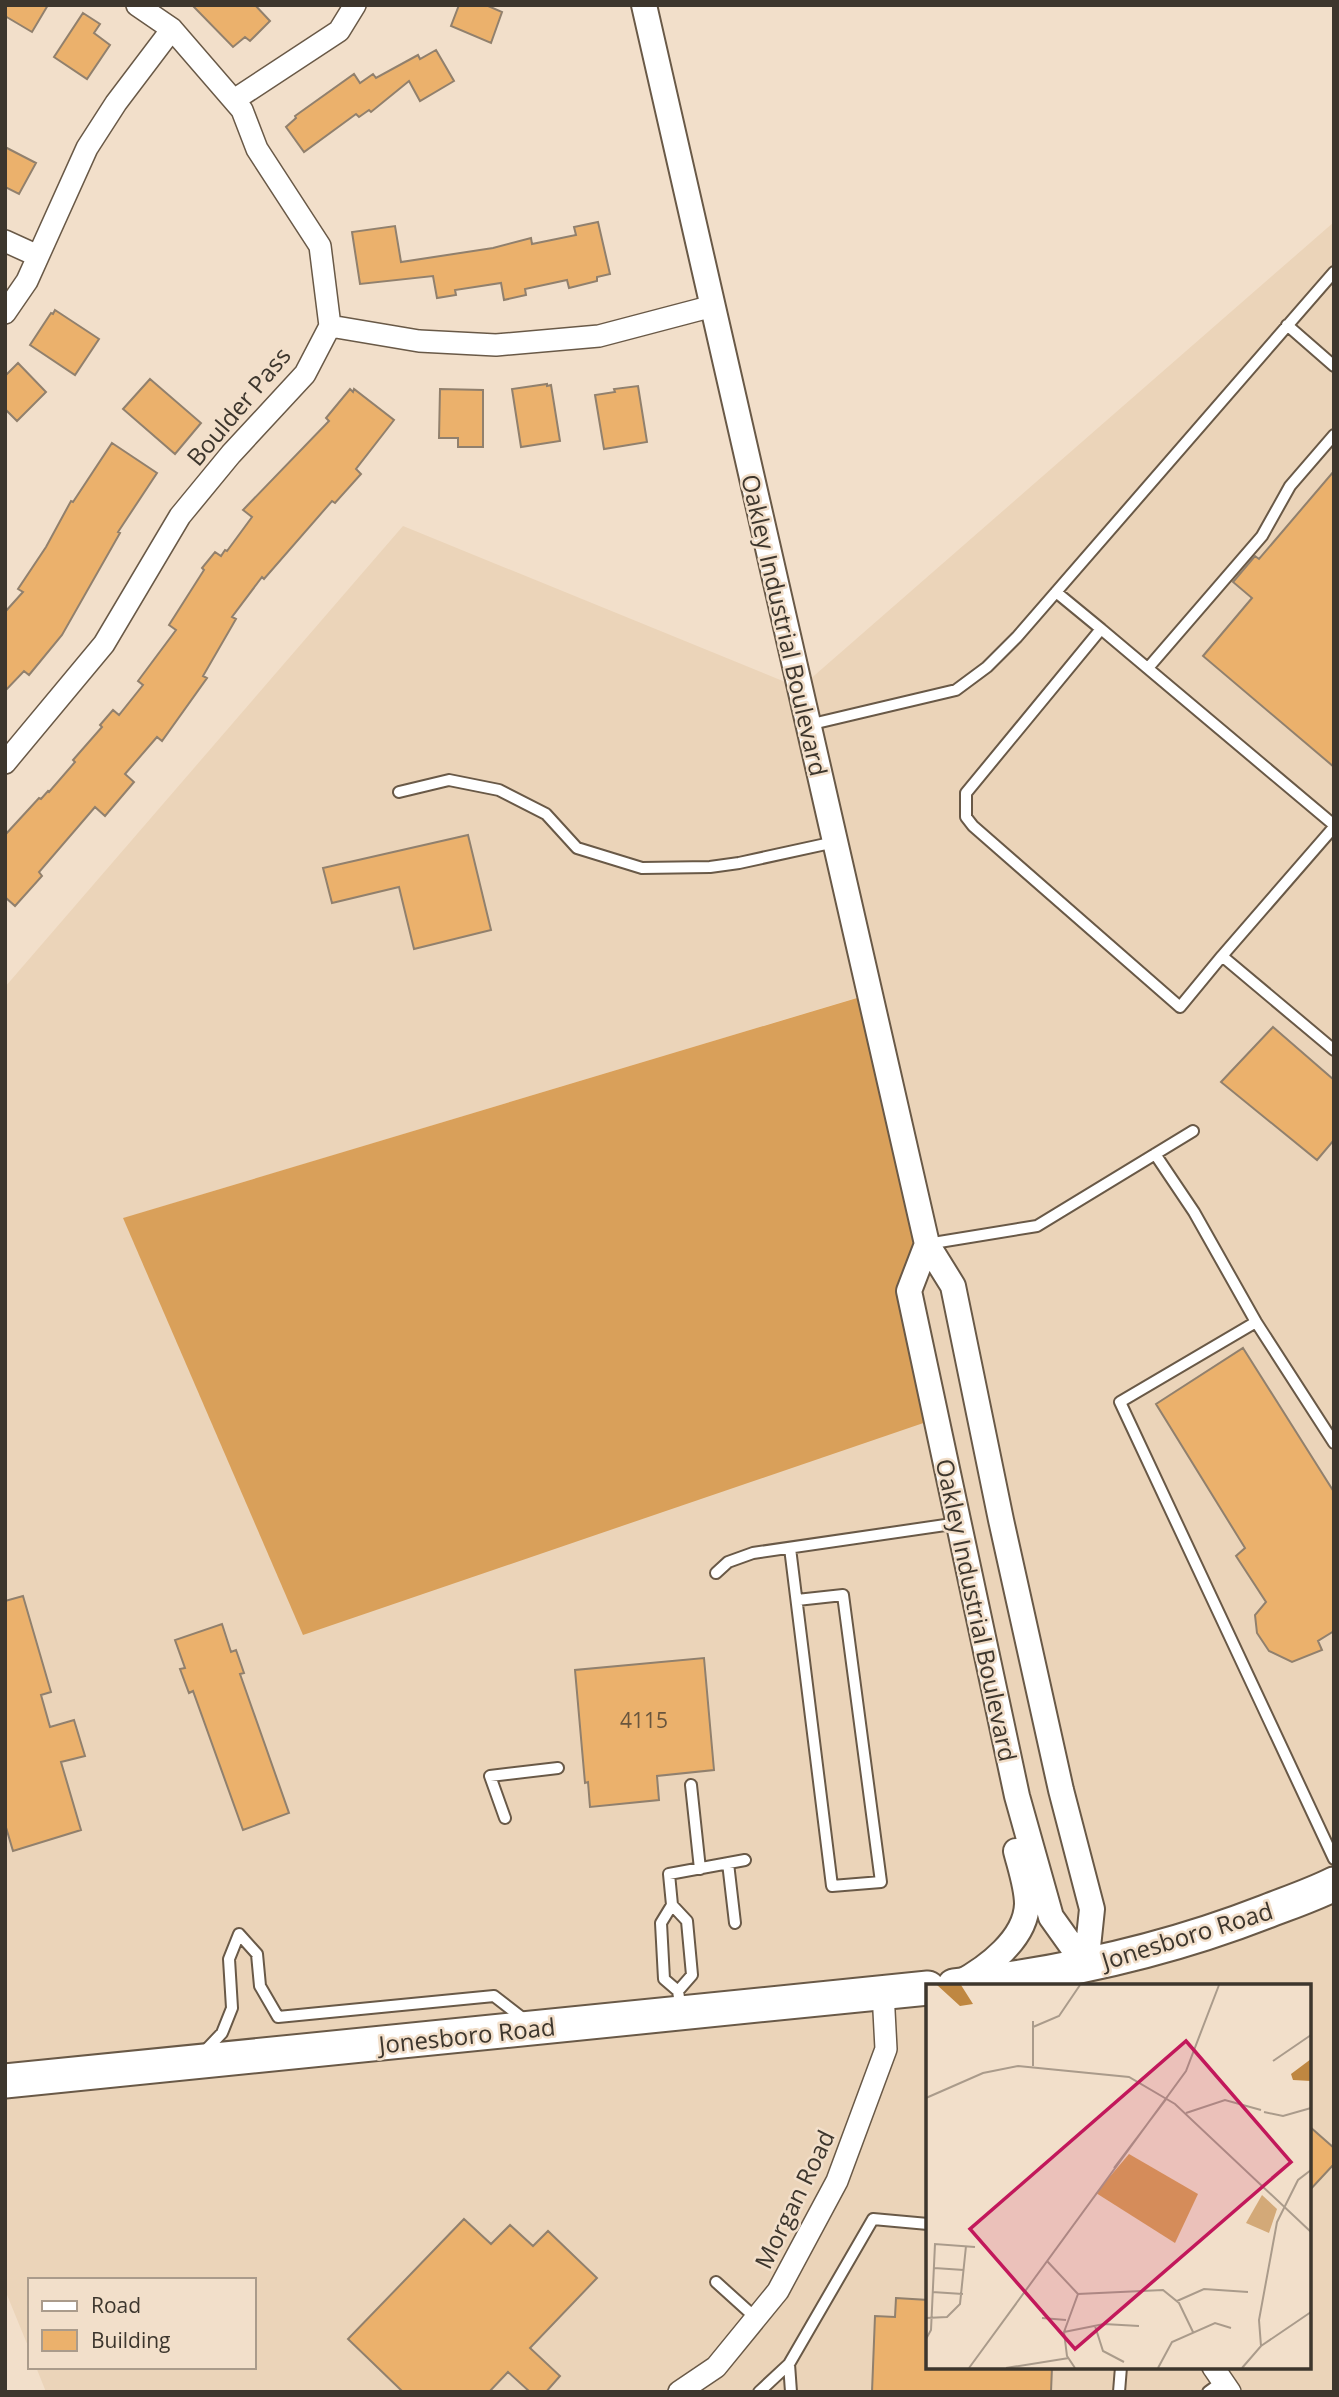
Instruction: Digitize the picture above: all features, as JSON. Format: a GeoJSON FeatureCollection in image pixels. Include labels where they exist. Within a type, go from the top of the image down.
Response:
{"type":"FeatureCollection","features":[{"type":"Feature","properties":{"kind":"highway","name":"Jonesboro Road"},"geometry":{"type":"LineString","coordinates":[[971,1984],[1088,1976],[1214,1932],[1334,1884]]}},
{"type":"Feature","properties":{"kind":"highway","name":"Jonesboro Road"},"geometry":{"type":"LineString","coordinates":[[5,2081],[535,2028],[680,2003],[926,1988]]}},
{"type":"Feature","properties":{"kind":"street"},"geometry":{"type":"LineString","coordinates":[[136,5],[172,29],[242,110],[257,149],[320,246],[330,326],[419,341],[496,345],[599,336],[713,306]]}},
{"type":"Feature","properties":{"kind":"street"},"geometry":{"type":"LineString","coordinates":[[234,100],[339,31],[355,5]]}},
{"type":"Feature","properties":{"kind":"street","name":"Oakley Industrial Boulevard"},"geometry":{"type":"LineString","coordinates":[[644,5],[927,1244],[953,1286],[1061,1790],[1092,1909],[1088,1976]]}},
{"type":"Feature","properties":{"kind":"street"},"geometry":{"type":"LineString","coordinates":[[5,313],[27,281],[87,148],[116,103],[172,29]]}},
{"type":"Feature","properties":{"kind":"street"},"geometry":{"type":"LineString","coordinates":[[5,241],[38,256]]}},
{"type":"Feature","properties":{"kind":"street","name":"Boulder Pass"},"geometry":{"type":"LineString","coordinates":[[5,764],[104,644],[180,516],[230,454],[305,374],[330,326]]}},
{"type":"Feature","properties":{"kind":"street","name":"Oakley Industrial Boulevard"},"geometry":{"type":"LineString","coordinates":[[927,1244],[909,1291],[1017,1796],[1051,1917],[1088,1976]]}},
{"type":"Feature","properties":{"kind":"street"},"geometry":{"type":"LineString","coordinates":[[957,1984],[975,1974],[1010,1942],[1025,1917],[1027,1902],[978,1694],[990,1668]]}},
{"type":"Feature","properties":{"kind":"street","name":"Morgan Road"},"geometry":{"type":"LineString","coordinates":[[679,2392],[716,2367],[779,2291],[837,2181],[886,2049],[883,1992]]}},
{"type":"Feature","properties":{"kind":"lane"},"geometry":{"type":"LineString","coordinates":[[808,724],[956,690],[987,667],[1017,637],[1334,272]]}},
{"type":"Feature","properties":{"kind":"lane"},"geometry":{"type":"LineString","coordinates":[[1287,325],[1334,366]]}},
{"type":"Feature","properties":{"kind":"lane"},"geometry":{"type":"LineString","coordinates":[[1148,668],[1262,536],[1290,486],[1334,435]]}},
{"type":"Feature","properties":{"kind":"lane"},"geometry":{"type":"LineString","coordinates":[[1056,592],[1101,629],[1148,668],[1334,826],[1180,1007],[1041,888],[966,817],[966,793],[1101,629]]}},
{"type":"Feature","properties":{"kind":"lane"},"geometry":{"type":"LineString","coordinates":[[399,792],[449,780],[499,790],[546,814],[577,848],[642,867],[710,867],[835,842]]}},
{"type":"Feature","properties":{"kind":"lane"},"geometry":{"type":"LineString","coordinates":[[1222,956],[1334,1050]]}},
{"type":"Feature","properties":{"kind":"lane"},"geometry":{"type":"LineString","coordinates":[[927,1244],[1037,1226],[1193,1131]]}},
{"type":"Feature","properties":{"kind":"lane"},"geometry":{"type":"LineString","coordinates":[[1155,1154],[1194,1212],[1256,1322],[1334,1443]]}},
{"type":"Feature","properties":{"kind":"lane"},"geometry":{"type":"LineString","coordinates":[[1256,1322],[1120,1402],[1334,1859]]}},
{"type":"Feature","properties":{"kind":"lane"},"geometry":{"type":"LineString","coordinates":[[716,1573],[728,1562],[753,1553],[959,1523]]}},
{"type":"Feature","properties":{"kind":"lane"},"geometry":{"type":"LineString","coordinates":[[790,1548],[832,1886],[881,1882],[843,1595],[797,1600]]}},
{"type":"Feature","properties":{"kind":"lane"},"geometry":{"type":"LineString","coordinates":[[505,1818],[490,1776],[558,1768]]}},
{"type":"Feature","properties":{"kind":"lane"},"geometry":{"type":"LineString","coordinates":[[691,1785],[699,1869]]}},
{"type":"Feature","properties":{"kind":"lane"},"geometry":{"type":"LineString","coordinates":[[680,2003],[664,1979],[661,1923],[671,1905],[670,1874],[745,1860]]}},
{"type":"Feature","properties":{"kind":"lane"},"geometry":{"type":"LineString","coordinates":[[728,1863],[735,1923]]}},
{"type":"Feature","properties":{"kind":"lane"},"geometry":{"type":"LineString","coordinates":[[671,1905],[687,1921],[692,1975],[680,2003]]}},
{"type":"Feature","properties":{"kind":"lane"},"geometry":{"type":"LineString","coordinates":[[195,2062],[222,2033],[232,2008],[229,1959],[239,1934],[257,1954],[260,1986],[278,2017],[494,1996],[535,2028]]}},
{"type":"Feature","properties":{"kind":"lane"},"geometry":{"type":"LineString","coordinates":[[759,2392],[789,2364],[873,2219],[926,2224]]}},
{"type":"Feature","properties":{"kind":"lane"},"geometry":{"type":"LineString","coordinates":[[716,2282],[757,2319]]}},
{"type":"Feature","properties":{"kind":"lane"},"geometry":{"type":"LineString","coordinates":[[789,2364],[791,2392]]}},
{"type":"Feature","properties":{"kind":"lane"},"geometry":{"type":"LineString","coordinates":[[1119,2392],[1121,2369]]}},
{"type":"Feature","properties":{"kind":"shaded area"},"geometry":{"type":"Polygon","coordinates":[[[1334,222],[1334,2392],[46,2392],[37,2369],[256,2369],[256,2278],[28,2278],[28,2346],[5,2290],[5,987],[403,526],[800,688],[1334,222]],[[876,992],[124,1218],[304,1635],[876,992]]]}},
{"type":"Feature","properties":{"kind":"shaded area"},"geometry":{"type":"Polygon","coordinates":[[[877,992],[938,1418],[303,1635],[123,1218],[877,992]]]}},
{"type":"Feature","properties":{"kind":"building"},"geometry":{"type":"Polygon","coordinates":[[[5,5],[48,5],[32,32],[5,16],[5,5]]]}},
{"type":"Feature","properties":{"kind":"building"},"geometry":{"type":"Polygon","coordinates":[[[192,5],[255,5],[270,21],[250,41],[245,37],[233,47],[192,5]]]}},
{"type":"Feature","properties":{"kind":"building"},"geometry":{"type":"Polygon","coordinates":[[[459,5],[486,5],[502,12],[491,43],[451,26],[459,5]]]}},
{"type":"Feature","properties":{"kind":"building"},"geometry":{"type":"Polygon","coordinates":[[[83,13],[100,24],[94,33],[110,45],[87,79],[54,57],[83,13]]]}},
{"type":"Feature","properties":{"kind":"building"},"geometry":{"type":"Polygon","coordinates":[[[436,50],[454,81],[420,101],[409,81],[371,112],[369,110],[359,117],[356,114],[304,152],[286,127],[295,116],[354,74],[360,83],[373,74],[376,78],[418,55],[420,59],[436,50]]]}},
{"type":"Feature","properties":{"kind":"building"},"geometry":{"type":"Polygon","coordinates":[[[5,147],[36,163],[19,194],[5,187],[5,147]]]}},
{"type":"Feature","properties":{"kind":"building"},"geometry":{"type":"Polygon","coordinates":[[[598,222],[610,274],[597,277],[597,281],[569,288],[567,280],[525,289],[526,295],[504,300],[501,283],[455,290],[456,295],[437,298],[433,276],[360,284],[352,232],[395,226],[401,262],[493,248],[531,238],[532,244],[576,235],[574,227],[598,222]]]}},
{"type":"Feature","properties":{"kind":"building"},"geometry":{"type":"Polygon","coordinates":[[[55,310],[99,339],[75,375],[30,345],[55,310]]]}},
{"type":"Feature","properties":{"kind":"building"},"geometry":{"type":"Polygon","coordinates":[[[18,363],[46,392],[17,421],[5,409],[5,376],[18,363]]]}},
{"type":"Feature","properties":{"kind":"building"},"geometry":{"type":"Polygon","coordinates":[[[150,379],[201,423],[175,454],[123,409],[150,379]]]}},
{"type":"Feature","properties":{"kind":"building"},"geometry":{"type":"Polygon","coordinates":[[[551,385],[560,441],[521,447],[512,389],[551,385]]]}},
{"type":"Feature","properties":{"kind":"building"},"geometry":{"type":"Polygon","coordinates":[[[638,386],[647,442],[604,449],[595,395],[638,386]]]}},
{"type":"Feature","properties":{"kind":"building"},"geometry":{"type":"Polygon","coordinates":[[[350,389],[353,392],[354,389],[394,420],[356,469],[361,474],[335,503],[332,501],[264,579],[262,577],[232,617],[236,619],[203,676],[207,678],[162,741],[157,737],[125,774],[134,782],[105,816],[95,807],[39,872],[42,876],[15,906],[5,897],[5,835],[75,762],[73,760],[113,710],[119,715],[143,685],[138,681],[176,630],[169,625],[204,570],[202,568],[215,552],[221,556],[227,551],[252,517],[243,510],[329,421],[326,418],[350,389]]]}},
{"type":"Feature","properties":{"kind":"building"},"geometry":{"type":"Polygon","coordinates":[[[440,389],[483,390],[483,447],[458,447],[458,438],[439,438],[440,389]]]}},
{"type":"Feature","properties":{"kind":"building"},"geometry":{"type":"Polygon","coordinates":[[[112,443],[157,473],[118,532],[120,533],[62,635],[29,675],[24,671],[5,691],[5,612],[23,592],[18,589],[46,547],[71,501],[73,502],[112,443]]]}},
{"type":"Feature","properties":{"kind":"building"},"geometry":{"type":"Polygon","coordinates":[[[1334,471],[1334,767],[1203,656],[1252,598],[1233,582],[1255,556],[1259,559],[1334,471]]]}},
{"type":"Feature","properties":{"kind":"building"},"geometry":{"type":"Polygon","coordinates":[[[468,835],[491,930],[414,949],[399,887],[332,903],[323,868],[468,835]]]}},
{"type":"Feature","properties":{"kind":"building"},"geometry":{"type":"Polygon","coordinates":[[[1273,1027],[1334,1080],[1334,1140],[1317,1160],[1221,1082],[1273,1027]]]}},
{"type":"Feature","properties":{"kind":"building"},"geometry":{"type":"Polygon","coordinates":[[[1243,1348],[1334,1492],[1334,1631],[1318,1641],[1322,1650],[1292,1662],[1269,1651],[1257,1633],[1255,1615],[1266,1602],[1236,1556],[1245,1548],[1156,1404],[1243,1348]]]}},
{"type":"Feature","properties":{"kind":"building"},"geometry":{"type":"Polygon","coordinates":[[[23,1596],[51,1692],[41,1695],[50,1727],[74,1720],[85,1756],[61,1762],[81,1830],[13,1851],[5,1824],[5,1601],[23,1596]]]}},
{"type":"Feature","properties":{"kind":"building"},"geometry":{"type":"Polygon","coordinates":[[[222,1624],[231,1652],[236,1650],[244,1673],[240,1674],[289,1813],[243,1830],[193,1691],[189,1693],[180,1669],[185,1668],[175,1640],[222,1624]]]}},
{"type":"Feature","properties":{"kind":"building"},"geometry":{"type":"Polygon","coordinates":[[[704,1658],[714,1770],[657,1776],[659,1800],[590,1807],[588,1782],[585,1783],[575,1670],[704,1658]]]}},
{"type":"Feature","properties":{"kind":"building"},"geometry":{"type":"Polygon","coordinates":[[[1311,2128],[1334,2148],[1334,2164],[1311,2189],[1311,2128]]]}},
{"type":"Feature","properties":{"kind":"building"},"geometry":{"type":"Polygon","coordinates":[[[464,2219],[491,2244],[510,2225],[533,2246],[548,2231],[597,2278],[530,2348],[560,2376],[546,2392],[530,2392],[508,2372],[489,2392],[403,2392],[348,2339],[464,2219]]]}},
{"type":"Feature","properties":{"kind":"building"},"geometry":{"type":"Polygon","coordinates":[[[896,2298],[926,2300],[926,2369],[1052,2369],[1051,2392],[872,2392],[875,2316],[895,2317],[896,2298]]]}}]}
